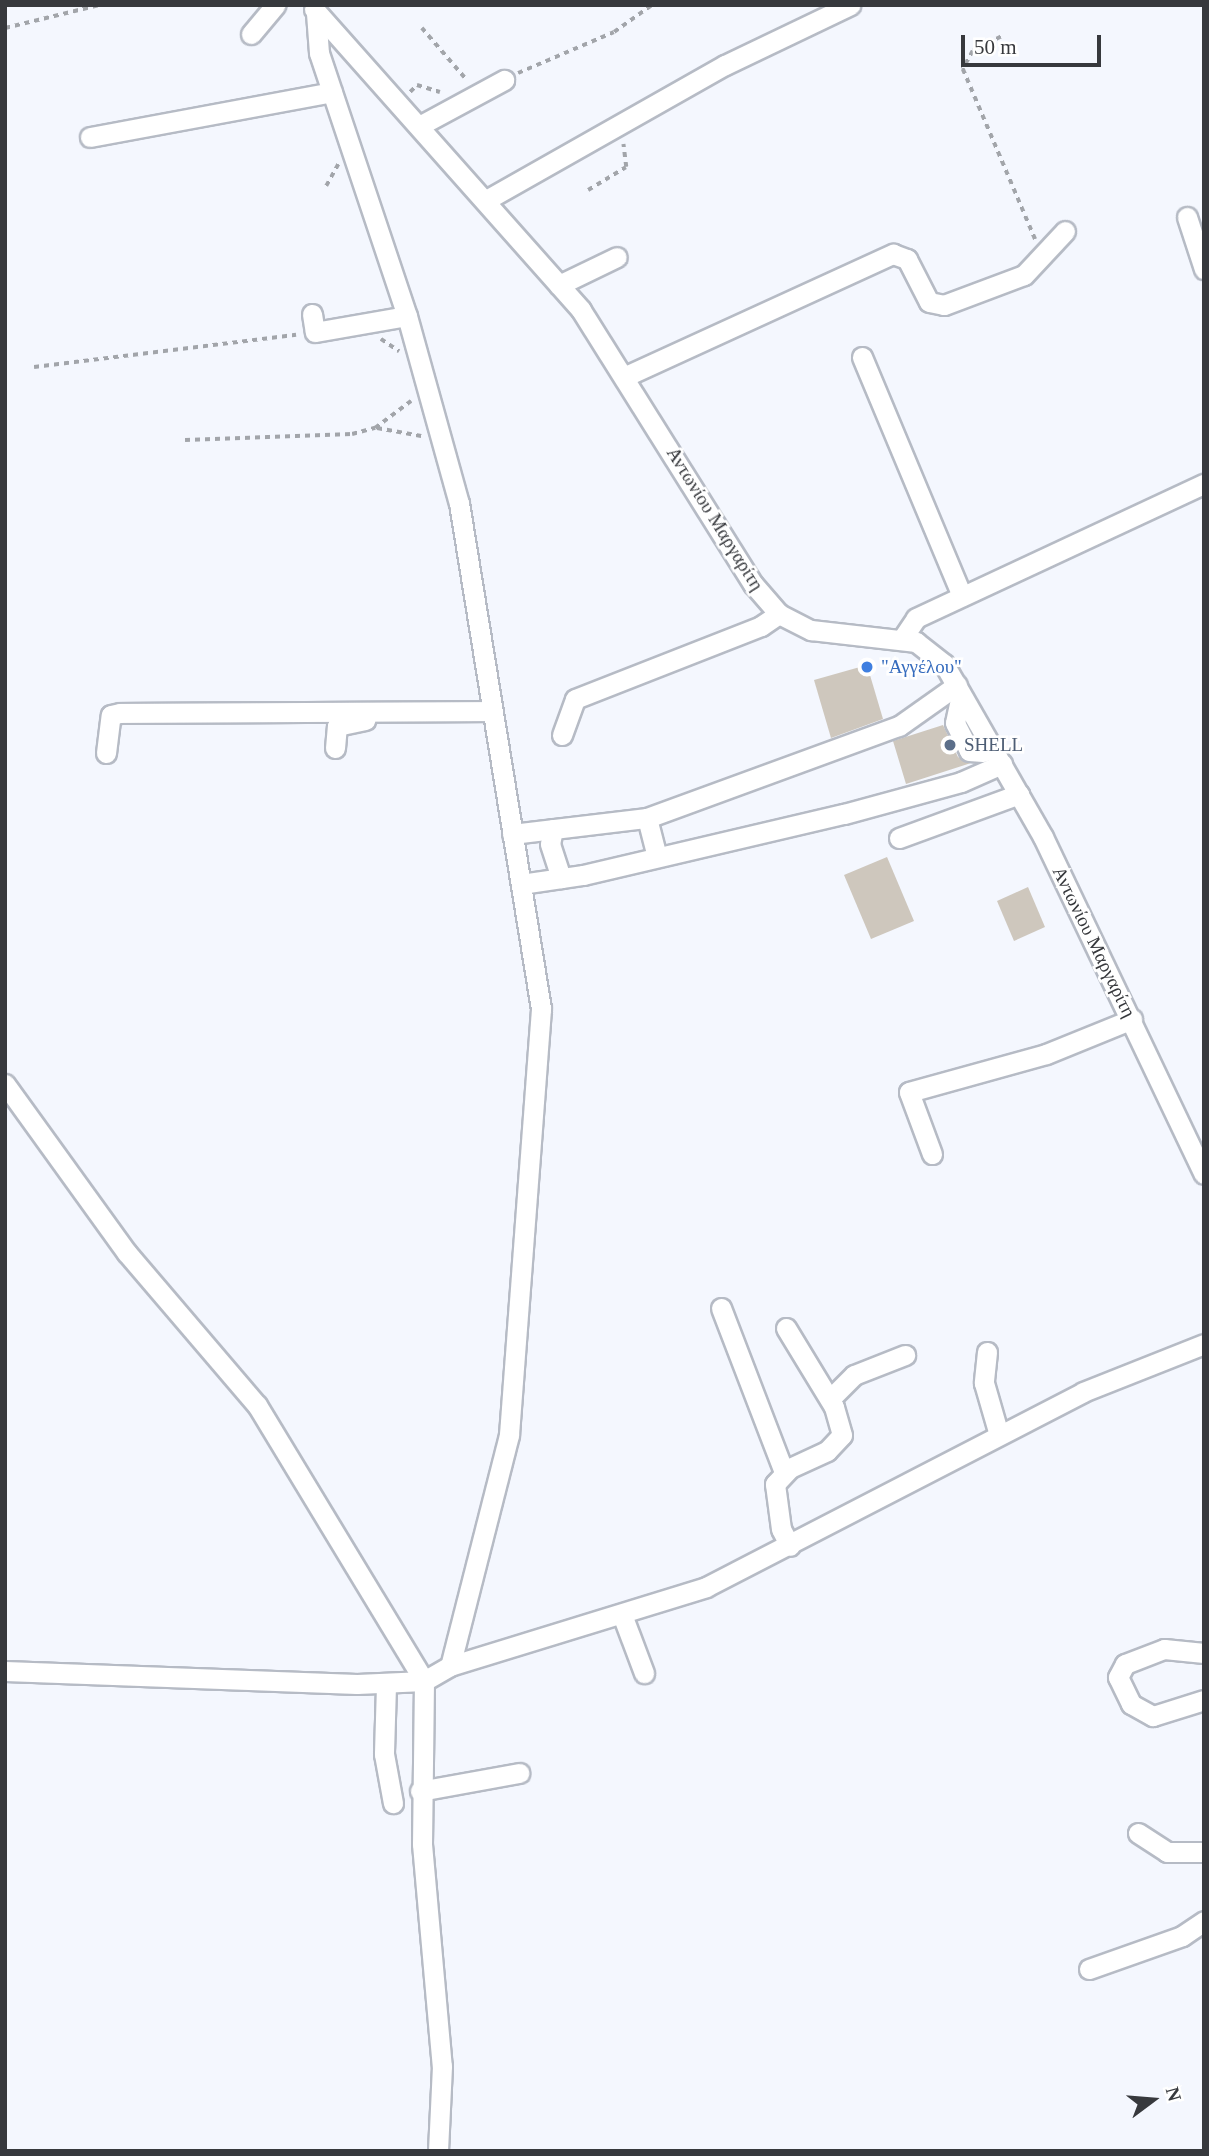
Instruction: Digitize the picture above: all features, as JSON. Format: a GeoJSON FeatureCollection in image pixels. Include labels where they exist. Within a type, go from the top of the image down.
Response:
{"type":"FeatureCollection","features":[{"type":"Feature","properties":{"kind":"street"},"geometry":{"type":"LineString","coordinates":[[251,34],[275,5]]}},
{"type":"Feature","properties":{"kind":"street"},"geometry":{"type":"LineString","coordinates":[[488,199],[615,130],[724,65],[850,5]]}},
{"type":"Feature","properties":{"kind":"street"},"geometry":{"type":"LineString","coordinates":[[314,9],[319,53],[407,316],[459,503],[541,1009],[529,1225],[509,1435],[450,1666]]}},
{"type":"Feature","properties":{"kind":"street","name":"Αντωνίου Μαργαρίτη"},"geometry":{"type":"LineString","coordinates":[[314,9],[488,199],[559,285],[626,376],[753,584],[779,614],[811,630],[902,639],[932,651],[1019,794],[1132,1019],[1204,1174]]}},
{"type":"Feature","properties":{"kind":"street"},"geometry":{"type":"LineString","coordinates":[[419,126],[504,80]]}},
{"type":"Feature","properties":{"kind":"street"},"geometry":{"type":"LineString","coordinates":[[90,137],[332,92]]}},
{"type":"Feature","properties":{"kind":"street"},"geometry":{"type":"LineString","coordinates":[[1187,217],[1204,269]]}},
{"type":"Feature","properties":{"kind":"street"},"geometry":{"type":"LineString","coordinates":[[626,376],[893,254],[907,259],[935,306],[1024,275],[1044,257],[1065,231]]}},
{"type":"Feature","properties":{"kind":"street"},"geometry":{"type":"LineString","coordinates":[[559,285],[617,257]]}},
{"type":"Feature","properties":{"kind":"street"},"geometry":{"type":"LineString","coordinates":[[314,323],[373,321],[407,316]]}},
{"type":"Feature","properties":{"kind":"street"},"geometry":{"type":"LineString","coordinates":[[862,356],[962,596]]}},
{"type":"Feature","properties":{"kind":"street"},"geometry":{"type":"LineString","coordinates":[[902,639],[916,618],[1204,484]]}},
{"type":"Feature","properties":{"kind":"street"},"geometry":{"type":"LineString","coordinates":[[562,735],[575,699],[761,626],[779,614]]}},
{"type":"Feature","properties":{"kind":"street"},"geometry":{"type":"LineString","coordinates":[[512,834],[647,818],[899,726],[958,695]]}},
{"type":"Feature","properties":{"kind":"street"},"geometry":{"type":"LineString","coordinates":[[958,695],[955,723],[969,751],[983,752]]}},
{"type":"Feature","properties":{"kind":"street"},"geometry":{"type":"LineString","coordinates":[[106,753],[111,715],[120,713],[492,716]]}},
{"type":"Feature","properties":{"kind":"street"},"geometry":{"type":"LineString","coordinates":[[335,748],[337,726],[352,720],[492,716]]}},
{"type":"Feature","properties":{"kind":"street"},"geometry":{"type":"LineString","coordinates":[[521,884],[657,857],[925,793],[1002,764]]}},
{"type":"Feature","properties":{"kind":"street"},"geometry":{"type":"LineString","coordinates":[[899,838],[1019,794]]}},
{"type":"Feature","properties":{"kind":"street"},"geometry":{"type":"LineString","coordinates":[[647,818],[657,857]]}},
{"type":"Feature","properties":{"kind":"street"},"geometry":{"type":"LineString","coordinates":[[553,829],[550,844],[561,878]]}},
{"type":"Feature","properties":{"kind":"street"},"geometry":{"type":"LineString","coordinates":[[932,1154],[909,1092],[1046,1054],[1132,1019]]}},
{"type":"Feature","properties":{"kind":"street"},"geometry":{"type":"LineString","coordinates":[[5,1084],[127,1253],[257,1405],[424,1681],[420,1791],[442,2066],[438,2151]]}},
{"type":"Feature","properties":{"kind":"street"},"geometry":{"type":"LineString","coordinates":[[721,1308],[784,1472]]}},
{"type":"Feature","properties":{"kind":"street"},"geometry":{"type":"LineString","coordinates":[[786,1328],[830,1399],[841,1425],[838,1443],[784,1472],[775,1484],[777,1509],[790,1546]]}},
{"type":"Feature","properties":{"kind":"street"},"geometry":{"type":"LineString","coordinates":[[5,1671],[386,1685],[424,1681],[450,1666],[623,1617],[706,1587],[790,1546],[1083,1392],[1204,1344]]}},
{"type":"Feature","properties":{"kind":"street"},"geometry":{"type":"LineString","coordinates":[[987,1352],[984,1382],[999,1434]]}},
{"type":"Feature","properties":{"kind":"street"},"geometry":{"type":"LineString","coordinates":[[830,1399],[854,1375],[905,1355]]}},
{"type":"Feature","properties":{"kind":"street"},"geometry":{"type":"LineString","coordinates":[[623,1617],[644,1673]]}},
{"type":"Feature","properties":{"kind":"street"},"geometry":{"type":"LineString","coordinates":[[1204,1653],[1164,1649],[1125,1664],[1118,1677],[1131,1704],[1153,1716],[1204,1700]]}},
{"type":"Feature","properties":{"kind":"street"},"geometry":{"type":"LineString","coordinates":[[386,1685],[384,1754],[393,1803]]}},
{"type":"Feature","properties":{"kind":"street"},"geometry":{"type":"LineString","coordinates":[[420,1791],[519,1773]]}},
{"type":"Feature","properties":{"kind":"street"},"geometry":{"type":"LineString","coordinates":[[1138,1833],[1167,1852],[1204,1852]]}},
{"type":"Feature","properties":{"kind":"street"},"geometry":{"type":"LineString","coordinates":[[1088,1969],[1182,1936],[1204,1921]]}},
{"type":"Feature","properties":{"kind":"path"},"geometry":{"type":"LineString","coordinates":[[5,28],[99,5]]}},
{"type":"Feature","properties":{"kind":"path"},"geometry":{"type":"LineString","coordinates":[[504,80],[614,32],[652,5]]}},
{"type":"Feature","properties":{"kind":"path"},"geometry":{"type":"LineString","coordinates":[[422,27],[451,57],[470,97]]}},
{"type":"Feature","properties":{"kind":"path"},"geometry":{"type":"LineString","coordinates":[[1001,37],[973,51],[963,69],[1044,257]]}},
{"type":"Feature","properties":{"kind":"path"},"geometry":{"type":"LineString","coordinates":[[398,102],[417,85],[470,97]]}},
{"type":"Feature","properties":{"kind":"path"},"geometry":{"type":"LineString","coordinates":[[588,190],[626,167],[628,158],[615,130]]}},
{"type":"Feature","properties":{"kind":"path"},"geometry":{"type":"LineString","coordinates":[[373,321],[383,345],[393,351],[416,350]]}},
{"type":"Feature","properties":{"kind":"path"},"geometry":{"type":"LineString","coordinates":[[34,366],[314,323]]}},
{"type":"Feature","properties":{"kind":"path"},"geometry":{"type":"LineString","coordinates":[[375,428],[403,409],[426,383]]}},
{"type":"Feature","properties":{"kind":"path"},"geometry":{"type":"LineString","coordinates":[[185,440],[309,438],[375,428],[442,443]]}},
{"type":"Feature","properties":{"kind":"building"},"geometry":{"type":"Polygon","coordinates":[[[867,665],[883,719],[831,738],[814,680],[867,665]]]}},
{"type":"Feature","properties":{"kind":"building"},"geometry":{"type":"Polygon","coordinates":[[[943,725],[958,757],[971,763],[906,784],[893,741],[943,725]]]}},
{"type":"Feature","properties":{"kind":"building"},"geometry":{"type":"Polygon","coordinates":[[[887,857],[914,921],[871,939],[844,875],[887,857]]]}},
{"type":"Feature","properties":{"kind":"building"},"geometry":{"type":"Polygon","coordinates":[[[1028,887],[1045,927],[1014,941],[997,901],[1028,887]]]}},
{"type":"Feature","properties":{"kind":"place","name":"\"Αγγέλου\""},"geometry":{"type":"Point","coordinates":[867,667]}},
{"type":"Feature","properties":{"kind":"place","name":"SHELL"},"geometry":{"type":"Point","coordinates":[950,745]}}]}
